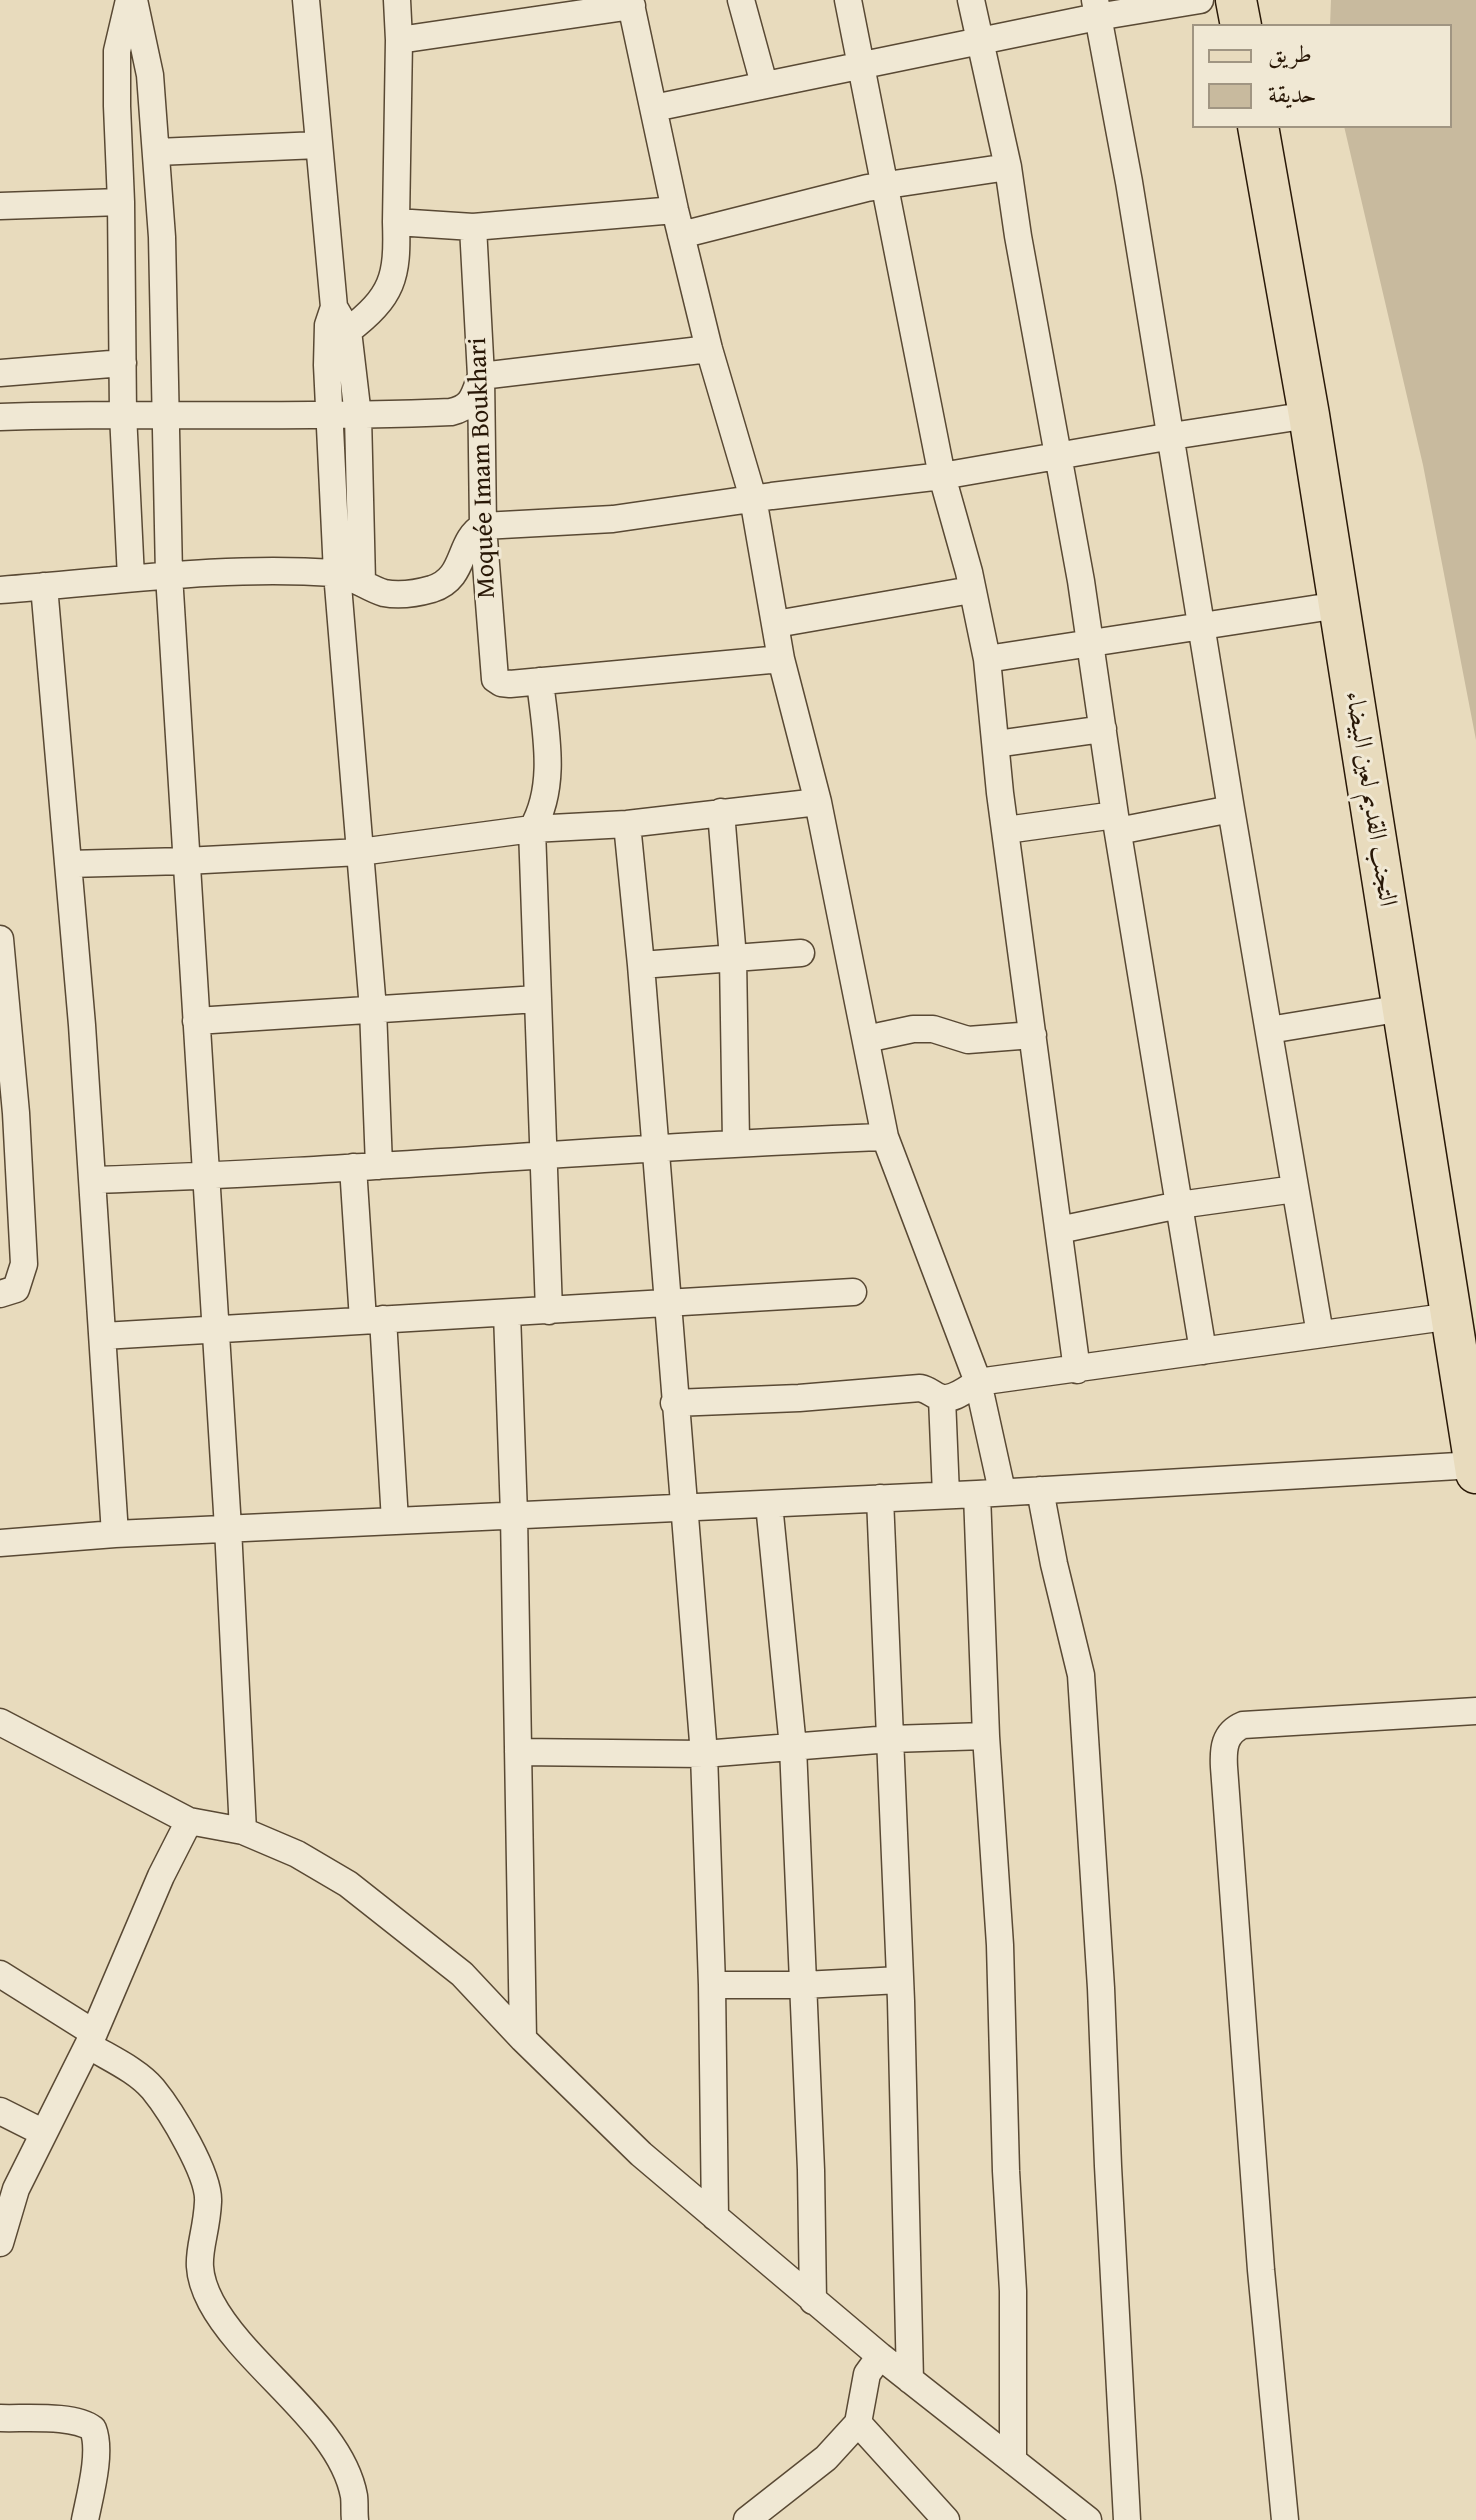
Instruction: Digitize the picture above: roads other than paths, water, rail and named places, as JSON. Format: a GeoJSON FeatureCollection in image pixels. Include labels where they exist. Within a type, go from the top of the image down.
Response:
{"type":"FeatureCollection","features":[{"type":"Feature","properties":{"kind":"main road"},"geometry":{"type":"LineString","coordinates":[[1236,0],[1241,24]]}},
{"type":"Feature","properties":{"kind":"main road","name":"التجنب القديم لعين البيضاء"},"geometry":{"type":"LineString","coordinates":[[1258,128],[1309,415],[1475,1469]]}},
{"type":"Feature","properties":{"kind":"street"},"geometry":{"type":"LineString","coordinates":[[131,0],[150,75],[157,152],[163,252],[169,575],[228,1528],[243,1831]]}},
{"type":"Feature","properties":{"kind":"street"},"geometry":{"type":"LineString","coordinates":[[131,0],[117,51],[123,414],[131,578]]}},
{"type":"Feature","properties":{"kind":"street"},"geometry":{"type":"LineString","coordinates":[[306,0],[334,307],[328,325],[328,339],[337,573],[373,1009],[366,1166],[373,1320],[395,1521]]}},
{"type":"Feature","properties":{"kind":"street"},"geometry":{"type":"LineString","coordinates":[[348,331],[383,301],[393,279],[399,40],[397,0]]}},
{"type":"Feature","properties":{"kind":"street"},"geometry":{"type":"LineString","coordinates":[[741,0],[764,84]]}},
{"type":"Feature","properties":{"kind":"street"},"geometry":{"type":"LineString","coordinates":[[848,0],[942,476],[987,659],[1006,830],[1077,1370]]}},
{"type":"Feature","properties":{"kind":"street"},"geometry":{"type":"LineString","coordinates":[[971,0],[1008,167],[1091,643],[1117,823],[1203,1351]]}},
{"type":"Feature","properties":{"kind":"street"},"geometry":{"type":"LineString","coordinates":[[654,108],[979,40],[1096,8],[1200,0]]}},
{"type":"Feature","properties":{"kind":"street"},"geometry":{"type":"LineString","coordinates":[[399,40],[631,3],[709,349],[753,498],[781,659],[818,802],[885,1137],[978,1382],[990,1492],[986,1736],[1000,1945],[1006,2171],[1013,2291],[1013,2461]]}},
{"type":"Feature","properties":{"kind":"street"},"geometry":{"type":"LineString","coordinates":[[1096,8],[1172,436],[1231,809],[1320,1334]]}},
{"type":"Feature","properties":{"kind":"street"},"geometry":{"type":"LineString","coordinates":[[157,152],[318,145]]}},
{"type":"Feature","properties":{"kind":"street"},"geometry":{"type":"LineString","coordinates":[[396,222],[473,227],[678,222],[778,209],[884,185],[1008,167]]}},
{"type":"Feature","properties":{"kind":"street"},"geometry":{"type":"LineString","coordinates":[[0,206],[121,202]]}},
{"type":"Feature","properties":{"kind":"street","name":"Moquée Imam Boukhari"},"geometry":{"type":"LineString","coordinates":[[473,227],[481,376],[483,526],[495,679],[501,683],[540,681],[781,659]]}},
{"type":"Feature","properties":{"kind":"street"},"geometry":{"type":"LineString","coordinates":[[334,307],[348,331],[358,416],[362,582]]}},
{"type":"Feature","properties":{"kind":"street"},"geometry":{"type":"LineString","coordinates":[[0,417],[123,414],[166,417],[358,416],[462,409],[471,403],[481,376],[709,349]]}},
{"type":"Feature","properties":{"kind":"street"},"geometry":{"type":"LineString","coordinates":[[0,373],[123,363]]}},
{"type":"Feature","properties":{"kind":"street"},"geometry":{"type":"LineString","coordinates":[[0,590],[169,575],[337,573],[392,594],[434,588],[448,581],[458,568],[472,533],[483,526],[613,519],[676,512],[753,498],[942,476],[1309,415]]}},
{"type":"Feature","properties":{"kind":"street"},"geometry":{"type":"LineString","coordinates":[[44,586],[93,1180],[115,1534]]}},
{"type":"Feature","properties":{"kind":"street"},"geometry":{"type":"LineString","coordinates":[[776,624],[971,590]]}},
{"type":"Feature","properties":{"kind":"street"},"geometry":{"type":"LineString","coordinates":[[987,659],[1339,605]]}},
{"type":"Feature","properties":{"kind":"street"},"geometry":{"type":"LineString","coordinates":[[540,681],[548,771],[543,807],[532,829],[549,1311]]}},
{"type":"Feature","properties":{"kind":"street"},"geometry":{"type":"LineString","coordinates":[[996,744],[1103,729]]}},
{"type":"Feature","properties":{"kind":"street"},"geometry":{"type":"LineString","coordinates":[[68,864],[360,852],[532,829],[627,824],[818,802]]}},
{"type":"Feature","properties":{"kind":"street"},"geometry":{"type":"LineString","coordinates":[[1006,830],[1117,823],[1231,809]]}},
{"type":"Feature","properties":{"kind":"street"},"geometry":{"type":"LineString","coordinates":[[721,812],[733,958],[736,1142]]}},
{"type":"Feature","properties":{"kind":"street"},"geometry":{"type":"LineString","coordinates":[[627,824],[704,1754],[712,1985],[715,2217]]}},
{"type":"Feature","properties":{"kind":"street"},"geometry":{"type":"LineString","coordinates":[[0,939],[16,1113],[24,1264],[16,1289],[0,1294]]}},
{"type":"Feature","properties":{"kind":"street"},"geometry":{"type":"LineString","coordinates":[[641,965],[801,953]]}},
{"type":"Feature","properties":{"kind":"street"},"geometry":{"type":"LineString","coordinates":[[196,1021],[537,999]]}},
{"type":"Feature","properties":{"kind":"street"},"geometry":{"type":"LineString","coordinates":[[1269,1030],[1403,1008]]}},
{"type":"Feature","properties":{"kind":"street"},"geometry":{"type":"LineString","coordinates":[[866,1039],[913,1029],[933,1029],[968,1040],[1033,1035]]}},
{"type":"Feature","properties":{"kind":"street"},"geometry":{"type":"LineString","coordinates":[[93,1180],[207,1176],[736,1142],[885,1137]]}},
{"type":"Feature","properties":{"kind":"street"},"geometry":{"type":"LineString","coordinates":[[1059,1230],[1179,1205],[1295,1189]]}},
{"type":"Feature","properties":{"kind":"street"},"geometry":{"type":"LineString","coordinates":[[103,1336],[853,1292]]}},
{"type":"Feature","properties":{"kind":"street"},"geometry":{"type":"LineString","coordinates":[[507,1313],[514,1515],[523,2039]]}},
{"type":"Feature","properties":{"kind":"street"},"geometry":{"type":"LineString","coordinates":[[674,1403],[799,1398],[920,1388],[942,1398],[955,1396],[978,1382],[1452,1316]]}},
{"type":"Feature","properties":{"kind":"street"},"geometry":{"type":"LineString","coordinates":[[942,1398],[946,1495]]}},
{"type":"Feature","properties":{"kind":"street"},"geometry":{"type":"LineString","coordinates":[[0,1543],[228,1528],[1475,1469]]}},
{"type":"Feature","properties":{"kind":"street"},"geometry":{"type":"LineString","coordinates":[[1040,1490],[1081,1675],[1101,1988],[1127,2520]]}},
{"type":"Feature","properties":{"kind":"street"},"geometry":{"type":"LineString","coordinates":[[880,1498],[900,1980],[910,2380]]}},
{"type":"Feature","properties":{"kind":"street"},"geometry":{"type":"LineString","coordinates":[[769,1504],[793,1747],[811,2170],[813,2301]]}},
{"type":"Feature","properties":{"kind":"street"},"geometry":{"type":"LineString","coordinates":[[1285,2520],[1261,2270],[1223,1751],[1227,1738],[1234,1729],[1243,1725],[1476,1711]]}},
{"type":"Feature","properties":{"kind":"street"},"geometry":{"type":"LineString","coordinates":[[0,1722],[189,1821],[243,1831],[297,1854],[348,1884],[462,1974],[523,2039],[641,2154],[880,2356],[1088,2520]]}},
{"type":"Feature","properties":{"kind":"street"},"geometry":{"type":"LineString","coordinates":[[518,1752],[704,1754],[890,1739],[986,1736]]}},
{"type":"Feature","properties":{"kind":"street"},"geometry":{"type":"LineString","coordinates":[[0,2243],[8,2186],[44,2133],[91,2039],[161,1876],[189,1821]]}},
{"type":"Feature","properties":{"kind":"street"},"geometry":{"type":"LineString","coordinates":[[0,1974],[91,2039],[153,2089],[205,2176],[209,2201],[198,2261],[200,2280],[213,2305],[247,2353],[312,2419],[342,2464],[354,2494],[355,2520]]}},
{"type":"Feature","properties":{"kind":"street"},"geometry":{"type":"LineString","coordinates":[[712,1985],[803,1985],[900,1980]]}},
{"type":"Feature","properties":{"kind":"street"},"geometry":{"type":"LineString","coordinates":[[0,2111],[44,2133]]}},
{"type":"Feature","properties":{"kind":"street"},"geometry":{"type":"LineString","coordinates":[[749,2520],[826,2458],[858,2423],[867,2374],[880,2356]]}},
{"type":"Feature","properties":{"kind":"street"},"geometry":{"type":"LineString","coordinates":[[0,2418],[65,2420],[93,2429],[96,2446],[94,2472],[85,2520]]}},
{"type":"Feature","properties":{"kind":"street"},"geometry":{"type":"LineString","coordinates":[[858,2423],[946,2520]]}}]}
